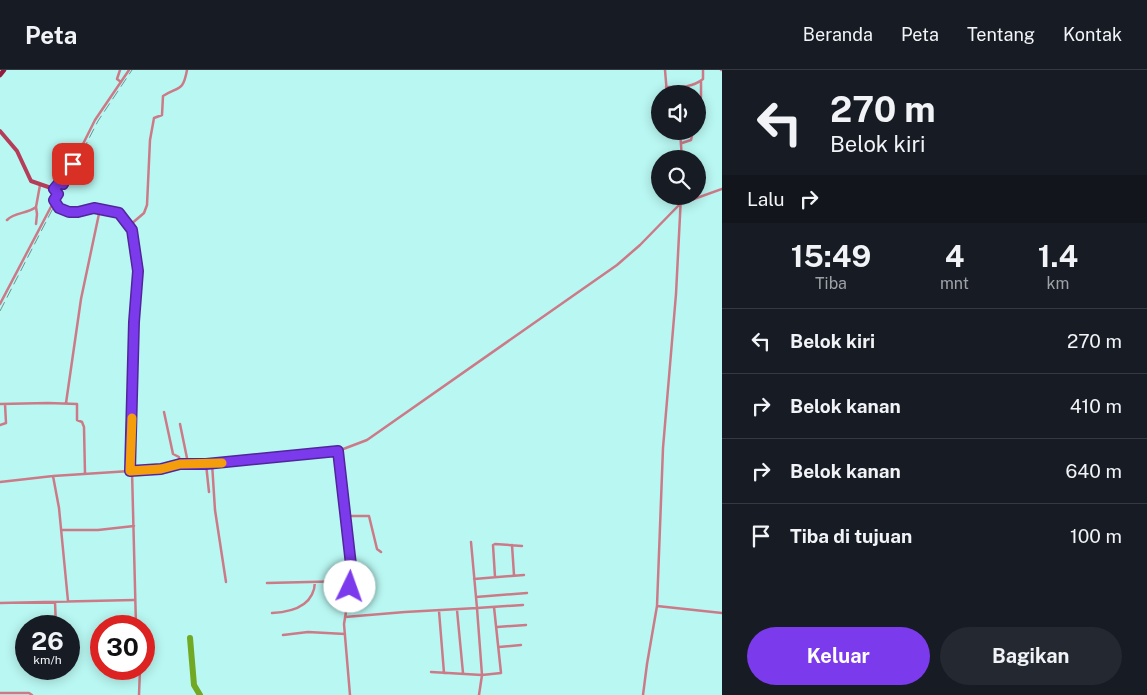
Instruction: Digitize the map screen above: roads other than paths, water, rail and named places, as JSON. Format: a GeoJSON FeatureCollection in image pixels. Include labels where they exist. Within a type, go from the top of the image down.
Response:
{"type":"FeatureCollection","features":[{"type":"Feature","properties":{"kind":"street"},"geometry":{"type":"LineString","coordinates":[[120,70],[118,79],[121,82]]}},
{"type":"Feature","properties":{"kind":"street"},"geometry":{"type":"LineString","coordinates":[[55,188],[58,184],[63,184],[96,120],[129,70]]}},
{"type":"Feature","properties":{"kind":"street"},"geometry":{"type":"LineString","coordinates":[[130,225],[146,209],[150,140],[154,118],[162,115],[163,96],[180,88],[187,70]]}},
{"type":"Feature","properties":{"kind":"street"},"geometry":{"type":"LineString","coordinates":[[665,70],[666,85]]}},
{"type":"Feature","properties":{"kind":"street"},"geometry":{"type":"LineString","coordinates":[[701,85],[703,70]]}},
{"type":"Feature","properties":{"kind":"street"},"geometry":{"type":"LineString","coordinates":[[693,85],[701,81]]}},
{"type":"Feature","properties":{"kind":"street"},"geometry":{"type":"LineString","coordinates":[[0,131],[17,151],[29,178],[40,185],[55,188]]}},
{"type":"Feature","properties":{"kind":"street"},"geometry":{"type":"LineString","coordinates":[[682,140],[682,150]]}},
{"type":"Feature","properties":{"kind":"street"},"geometry":{"type":"LineString","coordinates":[[682,143],[691,140]]}},
{"type":"Feature","properties":{"kind":"street"},"geometry":{"type":"LineString","coordinates":[[36,224],[36,208],[40,185]]}},
{"type":"Feature","properties":{"kind":"street"},"geometry":{"type":"LineString","coordinates":[[0,304],[58,194],[55,188]]}},
{"type":"Feature","properties":{"kind":"street"},"geometry":{"type":"LineString","coordinates":[[706,195],[722,189]]}},
{"type":"Feature","properties":{"kind":"street"},"geometry":{"type":"LineString","coordinates":[[54,200],[59,208],[69,212],[94,208],[119,213],[132,230],[138,271],[134,322],[131,471],[135,615]]}},
{"type":"Feature","properties":{"kind":"street"},"geometry":{"type":"LineString","coordinates":[[0,482],[54,476],[161,469],[188,463],[206,464],[338,451],[353,446],[372,436],[600,278],[640,245],[679,205]]}},
{"type":"Feature","properties":{"kind":"street"},"geometry":{"type":"LineString","coordinates":[[643,695],[657,606],[663,448],[676,294],[680,205]]}},
{"type":"Feature","properties":{"kind":"street"},"geometry":{"type":"LineString","coordinates":[[7,220],[15,215],[29,212],[36,208]]}},
{"type":"Feature","properties":{"kind":"street"},"geometry":{"type":"LineString","coordinates":[[66,403],[81,299],[100,209]]}},
{"type":"Feature","properties":{"kind":"street"},"geometry":{"type":"LineString","coordinates":[[0,404],[77,404],[77,420],[83,424],[85,474]]}},
{"type":"Feature","properties":{"kind":"street"},"geometry":{"type":"LineString","coordinates":[[0,425],[6,423],[5,404]]}},
{"type":"Feature","properties":{"kind":"street"},"geometry":{"type":"LineString","coordinates":[[164,412],[173,453],[179,457],[180,464]]}},
{"type":"Feature","properties":{"kind":"street"},"geometry":{"type":"LineString","coordinates":[[180,424],[188,463]]}},
{"type":"Feature","properties":{"kind":"street"},"geometry":{"type":"LineString","coordinates":[[338,451],[351,581],[345,617],[350,695]]}},
{"type":"Feature","properties":{"kind":"street"},"geometry":{"type":"LineString","coordinates":[[212,463],[215,510],[226,582]]}},
{"type":"Feature","properties":{"kind":"street"},"geometry":{"type":"LineString","coordinates":[[206,464],[208,492]]}},
{"type":"Feature","properties":{"kind":"street"},"geometry":{"type":"LineString","coordinates":[[54,476],[68,601]]}},
{"type":"Feature","properties":{"kind":"street"},"geometry":{"type":"LineString","coordinates":[[346,516],[369,516],[377,549],[381,552]]}},
{"type":"Feature","properties":{"kind":"street"},"geometry":{"type":"LineString","coordinates":[[61,530],[98,530],[134,526]]}},
{"type":"Feature","properties":{"kind":"street"},"geometry":{"type":"LineString","coordinates":[[472,542],[482,675],[479,695]]}},
{"type":"Feature","properties":{"kind":"street"},"geometry":{"type":"LineString","coordinates":[[494,577],[493,546],[495,544],[522,546]]}},
{"type":"Feature","properties":{"kind":"street"},"geometry":{"type":"LineString","coordinates":[[512,545],[514,576]]}},
{"type":"Feature","properties":{"kind":"street"},"geometry":{"type":"LineString","coordinates":[[474,579],[524,575]]}},
{"type":"Feature","properties":{"kind":"street"},"geometry":{"type":"LineString","coordinates":[[267,583],[351,581]]}},
{"type":"Feature","properties":{"kind":"street"},"geometry":{"type":"LineString","coordinates":[[272,613],[287,612],[304,604],[312,596],[315,582]]}},
{"type":"Feature","properties":{"kind":"street"},"geometry":{"type":"LineString","coordinates":[[476,597],[527,593]]}},
{"type":"Feature","properties":{"kind":"street"},"geometry":{"type":"LineString","coordinates":[[0,603],[134,600]]}},
{"type":"Feature","properties":{"kind":"street"},"geometry":{"type":"LineString","coordinates":[[55,602],[56,615]]}},
{"type":"Feature","properties":{"kind":"street"},"geometry":{"type":"LineString","coordinates":[[345,617],[523,605]]}},
{"type":"Feature","properties":{"kind":"street"},"geometry":{"type":"LineString","coordinates":[[657,606],[722,613]]}},
{"type":"Feature","properties":{"kind":"street"},"geometry":{"type":"LineString","coordinates":[[431,672],[482,675],[501,673],[494,607]]}},
{"type":"Feature","properties":{"kind":"street"},"geometry":{"type":"LineString","coordinates":[[457,610],[463,674]]}},
{"type":"Feature","properties":{"kind":"street"},"geometry":{"type":"LineString","coordinates":[[439,611],[444,673]]}},
{"type":"Feature","properties":{"kind":"street"},"geometry":{"type":"LineString","coordinates":[[497,627],[526,625]]}},
{"type":"Feature","properties":{"kind":"street"},"geometry":{"type":"LineString","coordinates":[[283,635],[308,632],[345,634]]}},
{"type":"Feature","properties":{"kind":"street"},"geometry":{"type":"LineString","coordinates":[[499,647],[521,645]]}},
{"type":"Feature","properties":{"kind":"street"},"geometry":{"type":"LineString","coordinates":[[139,695],[140,680]]}},
{"type":"Feature","properties":{"kind":"street"},"geometry":{"type":"LineString","coordinates":[[0,693],[29,693],[32,695]]}},
{"type":"Feature","properties":{"kind":"waterway"},"geometry":{"type":"LineString","coordinates":[[190,638],[194,685],[200,695]]}},
{"type":"Feature","properties":{"kind":"railway"},"geometry":{"type":"LineString","coordinates":[[0,311],[98,121],[132,70]]}}]}
